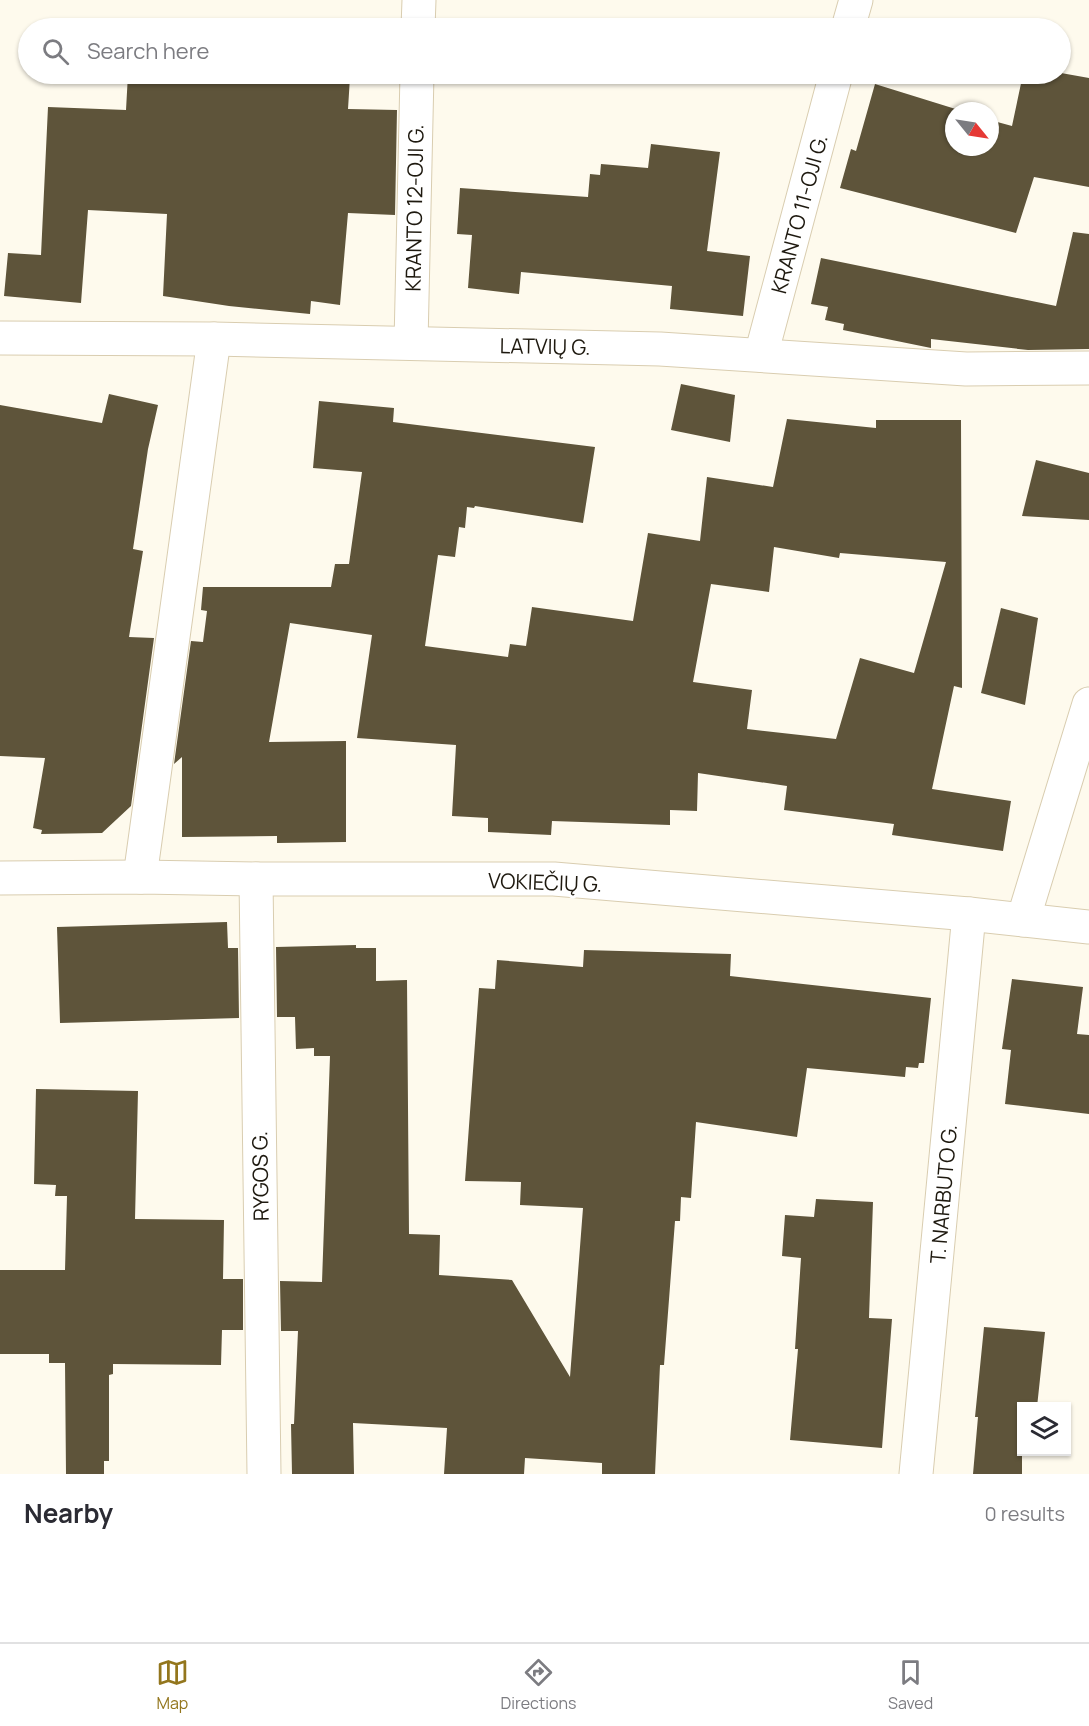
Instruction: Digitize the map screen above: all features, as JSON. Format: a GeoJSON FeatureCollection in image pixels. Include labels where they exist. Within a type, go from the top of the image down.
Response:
{"type":"FeatureCollection","features":[{"type":"Feature","properties":{"kind":"street"},"geometry":{"type":"LineString","coordinates":[[418,18],[419,0]]}},
{"type":"Feature","properties":{"kind":"street"},"geometry":{"type":"LineString","coordinates":[[851,18],[856,0]]}},
{"type":"Feature","properties":{"kind":"street","name":"KRANTO 12-OJI G."},"geometry":{"type":"LineString","coordinates":[[411,343],[417,84]]}},
{"type":"Feature","properties":{"kind":"street","name":"KRANTO 11-OJI G."},"geometry":{"type":"LineString","coordinates":[[761,355],[833,84]]}},
{"type":"Feature","properties":{"kind":"street","name":"LATVIŲ G."},"geometry":{"type":"LineString","coordinates":[[0,338],[214,339],[660,349],[966,369],[1089,368]]}},
{"type":"Feature","properties":{"kind":"street"},"geometry":{"type":"LineString","coordinates":[[140,877],[214,339]]}},
{"type":"Feature","properties":{"kind":"street"},"geometry":{"type":"LineString","coordinates":[[1023,921],[1089,704]]}},
{"type":"Feature","properties":{"kind":"street","name":"VOKIEČIŲ G."},"geometry":{"type":"LineString","coordinates":[[0,878],[554,879],[969,914],[1089,927]]}},
{"type":"Feature","properties":{"kind":"street","name":"RYGOS G."},"geometry":{"type":"LineString","coordinates":[[256,879],[264,1474]]}},
{"type":"Feature","properties":{"kind":"street","name":"T. NARBUTO G."},"geometry":{"type":"LineString","coordinates":[[916,1474],[969,914]]}},
{"type":"Feature","properties":{"kind":"building"},"geometry":{"type":"Polygon","coordinates":[[[1071,75],[1089,78],[1089,187],[1034,177],[1016,233],[840,188],[851,149],[856,151],[875,84],[945,106],[945,156],[999,156],[999,122],[1012,126],[1021,84],[1071,84],[1071,75]]]}},
{"type":"Feature","properties":{"kind":"building"},"geometry":{"type":"Polygon","coordinates":[[[127,84],[350,84],[348,109],[397,110],[395,215],[348,213],[340,305],[311,301],[310,314],[229,306],[163,296],[167,214],[88,210],[81,303],[4,296],[8,253],[41,255],[48,107],[126,110],[127,84]]]}},
{"type":"Feature","properties":{"kind":"building"},"geometry":{"type":"Polygon","coordinates":[[[651,144],[720,152],[707,251],[750,256],[743,316],[670,309],[672,286],[521,272],[519,294],[468,288],[472,235],[457,234],[460,188],[588,197],[590,174],[600,175],[601,164],[648,168],[651,144]]]}},
{"type":"Feature","properties":{"kind":"building"},"geometry":{"type":"Polygon","coordinates":[[[1073,232],[1089,234],[1089,349],[1028,350],[931,339],[931,348],[843,330],[844,324],[825,320],[828,307],[811,304],[821,258],[1056,306],[1073,232]]]}},
{"type":"Feature","properties":{"kind":"building"},"geometry":{"type":"Polygon","coordinates":[[[681,384],[735,395],[730,442],[671,430],[681,384]]]}},
{"type":"Feature","properties":{"kind":"building"},"geometry":{"type":"Polygon","coordinates":[[[109,394],[158,405],[148,449],[133,549],[143,551],[129,637],[154,638],[131,806],[102,833],[41,834],[42,830],[33,828],[45,758],[0,756],[0,405],[102,423],[109,394]]]}},
{"type":"Feature","properties":{"kind":"building"},"geometry":{"type":"Polygon","coordinates":[[[319,401],[394,408],[393,422],[595,447],[583,523],[475,506],[474,508],[467,507],[465,528],[459,527],[455,557],[438,555],[425,646],[508,657],[510,644],[526,646],[532,607],[633,621],[648,533],[700,541],[707,477],[773,487],[787,419],[876,428],[876,420],[961,420],[962,688],[954,686],[932,789],[1011,801],[1003,851],[892,835],[894,824],[784,810],[787,786],[698,773],[697,811],[670,810],[670,825],[552,821],[551,835],[488,832],[488,818],[452,816],[456,745],[357,738],[372,635],[290,623],[269,742],[346,741],[346,842],[277,843],[277,836],[182,837],[182,757],[174,764],[191,641],[203,642],[207,611],[201,610],[203,587],[331,587],[335,564],[349,564],[362,472],[313,468],[319,401]],[[774,547],[769,592],[711,584],[693,682],[752,690],[747,729],[836,739],[860,658],[914,673],[946,562],[840,553],[839,558],[774,547]]]}},
{"type":"Feature","properties":{"kind":"building"},"geometry":{"type":"Polygon","coordinates":[[[1036,460],[1089,473],[1089,520],[1022,516],[1036,460]]]}},
{"type":"Feature","properties":{"kind":"building"},"geometry":{"type":"Polygon","coordinates":[[[1001,608],[1038,618],[1025,705],[981,693],[1001,608]]]}},
{"type":"Feature","properties":{"kind":"building"},"geometry":{"type":"Polygon","coordinates":[[[227,922],[228,948],[238,948],[239,1018],[60,1023],[57,927],[227,922]]]}},
{"type":"Feature","properties":{"kind":"building"},"geometry":{"type":"Polygon","coordinates":[[[356,945],[356,948],[376,948],[376,981],[407,980],[409,1234],[440,1235],[439,1275],[512,1280],[570,1377],[583,1208],[520,1205],[521,1182],[465,1181],[479,988],[495,989],[497,960],[583,967],[584,950],[731,954],[730,976],[931,998],[924,1063],[919,1063],[918,1068],[906,1067],[905,1077],[807,1068],[797,1137],[696,1122],[691,1198],[681,1197],[680,1221],[675,1221],[664,1365],[660,1365],[655,1474],[602,1474],[602,1463],[525,1458],[524,1474],[444,1474],[447,1428],[353,1423],[354,1474],[292,1474],[291,1424],[294,1424],[298,1331],[281,1331],[280,1281],[322,1282],[330,1056],[314,1056],[314,1048],[296,1049],[295,1017],[277,1017],[276,947],[356,945]]]}},
{"type":"Feature","properties":{"kind":"building"},"geometry":{"type":"Polygon","coordinates":[[[1012,979],[1083,987],[1077,1034],[1089,1035],[1089,1114],[1005,1104],[1011,1050],[1002,1049],[1012,979]]]}},
{"type":"Feature","properties":{"kind":"building"},"geometry":{"type":"Polygon","coordinates":[[[36,1089],[138,1091],[135,1219],[224,1220],[223,1279],[243,1279],[243,1330],[222,1330],[221,1365],[113,1364],[113,1374],[109,1375],[109,1461],[104,1461],[104,1474],[66,1474],[65,1363],[49,1363],[49,1354],[0,1354],[0,1270],[65,1270],[67,1196],[55,1196],[56,1185],[34,1184],[36,1089]]]}},
{"type":"Feature","properties":{"kind":"building"},"geometry":{"type":"Polygon","coordinates":[[[816,1199],[873,1202],[869,1318],[892,1319],[882,1448],[790,1440],[798,1349],[795,1349],[801,1258],[782,1256],[785,1215],[814,1217],[816,1199]]]}},
{"type":"Feature","properties":{"kind":"building"},"geometry":{"type":"Polygon","coordinates":[[[984,1327],[1045,1332],[1038,1402],[1017,1402],[1017,1456],[1022,1456],[1022,1474],[973,1474],[978,1417],[975,1417],[984,1327]]]}}]}
